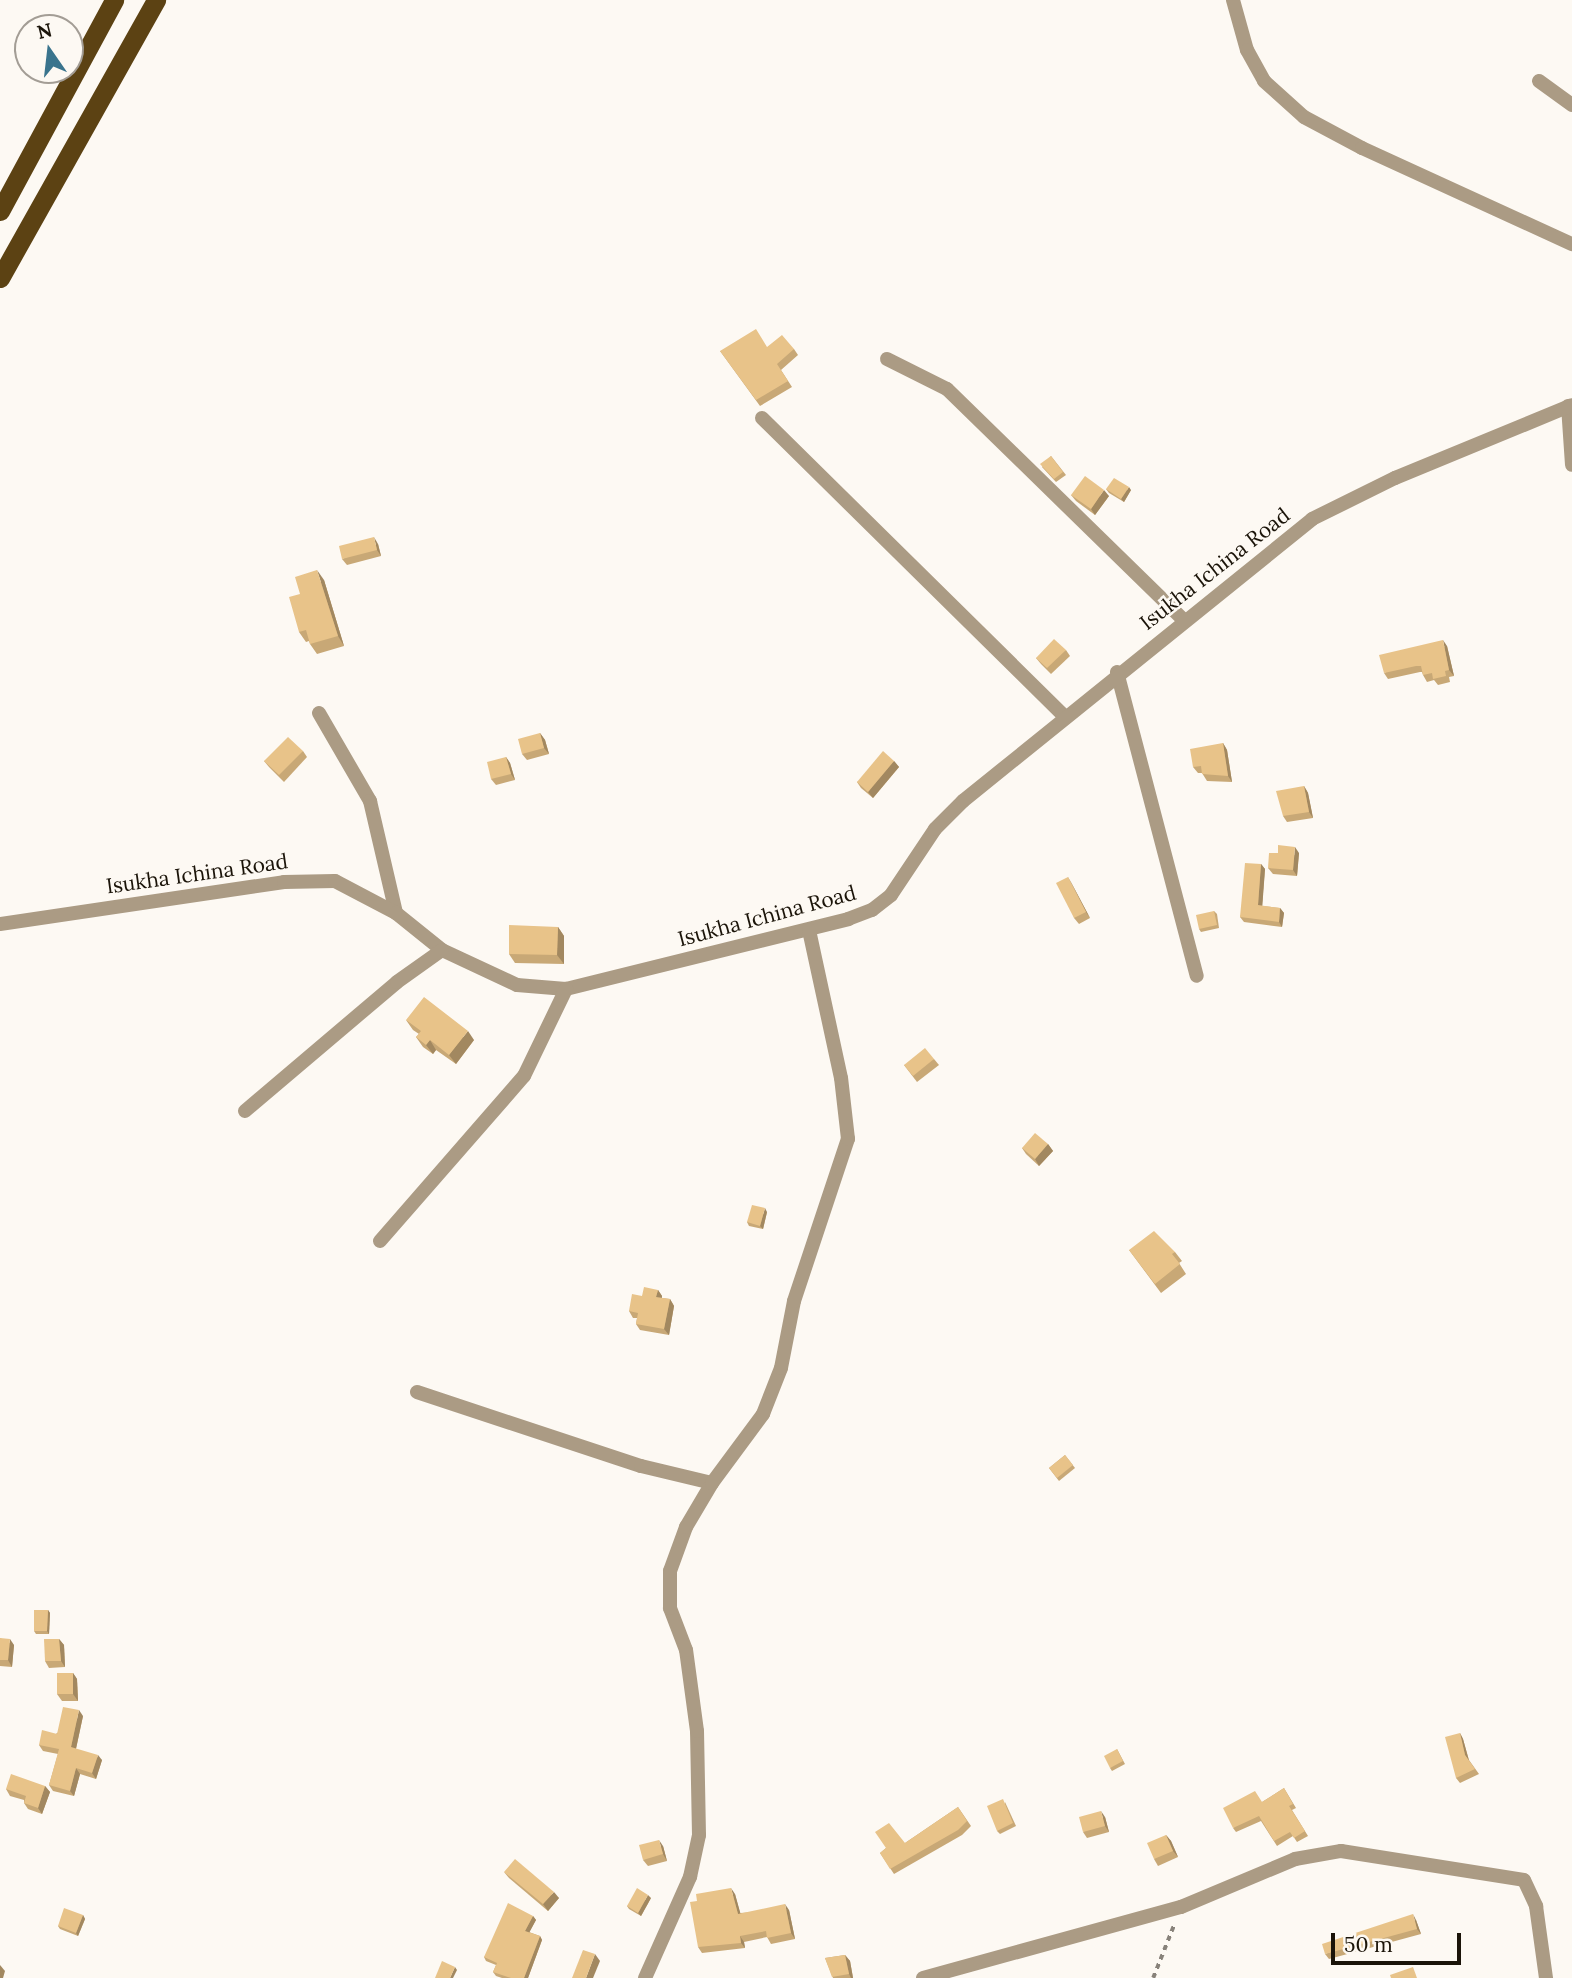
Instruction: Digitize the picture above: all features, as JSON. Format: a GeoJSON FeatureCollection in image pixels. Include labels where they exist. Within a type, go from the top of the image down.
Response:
{"type":"FeatureCollection","features":[{"type":"Feature","properties":{"kind":"highway"},"geometry":{"type":"LineString","coordinates":[[0,211],[114,0]]}},
{"type":"Feature","properties":{"kind":"highway"},"geometry":{"type":"LineString","coordinates":[[0,278],[156,0]]}},
{"type":"Feature","properties":{"kind":"street"},"geometry":{"type":"LineString","coordinates":[[1233,0],[1247,50],[1264,80],[1304,117],[1572,244]]}},
{"type":"Feature","properties":{"kind":"street"},"geometry":{"type":"LineString","coordinates":[[1539,81],[1572,105]]}},
{"type":"Feature","properties":{"kind":"street"},"geometry":{"type":"LineString","coordinates":[[887,359],[947,390],[1184,620]]}},
{"type":"Feature","properties":{"kind":"street"},"geometry":{"type":"LineString","coordinates":[[1570,405],[1572,465]]}},
{"type":"Feature","properties":{"kind":"street","name":"Isukha Ichina Road"},"geometry":{"type":"LineString","coordinates":[[0,924],[312,879],[356,889],[396,913],[442,950],[517,985],[566,989],[809,930],[872,910],[891,895],[934,829],[1064,716],[1312,519],[1395,478],[1570,405]]}},
{"type":"Feature","properties":{"kind":"street"},"geometry":{"type":"LineString","coordinates":[[761,418],[1064,716]]}},
{"type":"Feature","properties":{"kind":"street"},"geometry":{"type":"LineString","coordinates":[[1118,672],[1197,976]]}},
{"type":"Feature","properties":{"kind":"street"},"geometry":{"type":"LineString","coordinates":[[319,713],[370,801],[396,913]]}},
{"type":"Feature","properties":{"kind":"street"},"geometry":{"type":"LineString","coordinates":[[645,1978],[690,1877],[699,1835],[697,1731],[685,1650],[667,1587],[686,1527],[712,1483],[763,1414],[777,1380],[794,1301],[848,1139],[841,1078],[809,930]]}},
{"type":"Feature","properties":{"kind":"street"},"geometry":{"type":"LineString","coordinates":[[245,1111],[397,982],[442,950]]}},
{"type":"Feature","properties":{"kind":"street"},"geometry":{"type":"LineString","coordinates":[[380,1241],[524,1076],[566,989]]}},
{"type":"Feature","properties":{"kind":"street"},"geometry":{"type":"LineString","coordinates":[[417,1392],[641,1466],[712,1483]]}},
{"type":"Feature","properties":{"kind":"street"},"geometry":{"type":"LineString","coordinates":[[923,1978],[1181,1907],[1295,1859],[1341,1851],[1524,1880],[1536,1906],[1546,1978]]}},
{"type":"Feature","properties":{"kind":"path"},"geometry":{"type":"LineString","coordinates":[[1153,1978],[1181,1907]]}},
{"type":"Feature","properties":{"kind":"building"},"geometry":{"type":"Polygon","coordinates":[[[756,329],[767,347],[782,335],[794,349],[777,364],[788,381],[756,400],[720,351],[756,329]]]}},
{"type":"Feature","properties":{"kind":"building"},"geometry":{"type":"Polygon","coordinates":[[[1051,456],[1063,472],[1054,479],[1040,464],[1051,456]]]}},
{"type":"Feature","properties":{"kind":"building"},"geometry":{"type":"Polygon","coordinates":[[[1085,476],[1104,490],[1091,509],[1071,495],[1085,476]]]}},
{"type":"Feature","properties":{"kind":"building"},"geometry":{"type":"Polygon","coordinates":[[[1114,478],[1129,487],[1121,499],[1106,489],[1114,478]]]}},
{"type":"Feature","properties":{"kind":"building"},"geometry":{"type":"Polygon","coordinates":[[[374,537],[377,550],[342,559],[339,546],[374,537]]]}},
{"type":"Feature","properties":{"kind":"building"},"geometry":{"type":"Polygon","coordinates":[[[317,570],[338,636],[310,644],[306,630],[299,632],[289,597],[300,594],[295,577],[317,570]]]}},
{"type":"Feature","properties":{"kind":"building"},"geometry":{"type":"Polygon","coordinates":[[[1054,639],[1066,650],[1047,668],[1036,658],[1054,639]]]}},
{"type":"Feature","properties":{"kind":"building"},"geometry":{"type":"Polygon","coordinates":[[[1443,640],[1449,670],[1445,671],[1446,676],[1433,679],[1432,673],[1423,675],[1421,666],[1384,673],[1379,655],[1443,640]]]}},
{"type":"Feature","properties":{"kind":"building"},"geometry":{"type":"Polygon","coordinates":[[[540,733],[544,748],[522,754],[518,739],[540,733]]]}},
{"type":"Feature","properties":{"kind":"building"},"geometry":{"type":"Polygon","coordinates":[[[288,737],[303,751],[279,775],[264,761],[288,737]]]}},
{"type":"Feature","properties":{"kind":"building"},"geometry":{"type":"Polygon","coordinates":[[[1223,743],[1228,776],[1202,774],[1201,766],[1193,767],[1190,749],[1223,743]]]}},
{"type":"Feature","properties":{"kind":"building"},"geometry":{"type":"Polygon","coordinates":[[[883,751],[894,761],[868,792],[857,782],[883,751]]]}},
{"type":"Feature","properties":{"kind":"building"},"geometry":{"type":"Polygon","coordinates":[[[506,757],[511,774],[491,779],[487,762],[506,757]]]}},
{"type":"Feature","properties":{"kind":"building"},"geometry":{"type":"Polygon","coordinates":[[[1304,786],[1309,812],[1283,816],[1276,791],[1304,786]]]}},
{"type":"Feature","properties":{"kind":"building"},"geometry":{"type":"Polygon","coordinates":[[[1278,845],[1295,847],[1293,870],[1268,868],[1269,853],[1278,853],[1278,845]]]}},
{"type":"Feature","properties":{"kind":"building"},"geometry":{"type":"Polygon","coordinates":[[[1245,863],[1261,864],[1258,905],[1280,908],[1279,922],[1240,917],[1245,863]]]}},
{"type":"Feature","properties":{"kind":"building"},"geometry":{"type":"Polygon","coordinates":[[[1068,877],[1086,912],[1074,918],[1056,883],[1068,877]]]}},
{"type":"Feature","properties":{"kind":"building"},"geometry":{"type":"Polygon","coordinates":[[[1214,911],[1217,925],[1199,929],[1196,915],[1214,911]]]}},
{"type":"Feature","properties":{"kind":"building"},"geometry":{"type":"Polygon","coordinates":[[[509,925],[558,927],[557,955],[509,954],[509,925]]]}},
{"type":"Feature","properties":{"kind":"building"},"geometry":{"type":"Polygon","coordinates":[[[424,997],[468,1031],[449,1055],[430,1040],[426,1045],[416,1037],[421,1031],[406,1020],[424,997]]]}},
{"type":"Feature","properties":{"kind":"building"},"geometry":{"type":"Polygon","coordinates":[[[925,1048],[934,1059],[913,1076],[904,1065],[925,1048]]]}},
{"type":"Feature","properties":{"kind":"building"},"geometry":{"type":"Polygon","coordinates":[[[1035,1133],[1048,1144],[1035,1159],[1022,1148],[1035,1133]]]}},
{"type":"Feature","properties":{"kind":"building"},"geometry":{"type":"Polygon","coordinates":[[[752,1205],[765,1208],[760,1226],[747,1222],[752,1205]]]}},
{"type":"Feature","properties":{"kind":"building"},"geometry":{"type":"Polygon","coordinates":[[[1154,1231],[1175,1252],[1172,1254],[1180,1264],[1155,1284],[1129,1250],[1154,1231]]]}},
{"type":"Feature","properties":{"kind":"building"},"geometry":{"type":"Polygon","coordinates":[[[644,1287],[658,1290],[656,1297],[670,1299],[664,1329],[636,1324],[638,1313],[629,1311],[632,1294],[642,1296],[644,1287]]]}},
{"type":"Feature","properties":{"kind":"building"},"geometry":{"type":"Polygon","coordinates":[[[1065,1455],[1073,1465],[1057,1478],[1049,1468],[1065,1455]]]}},
{"type":"Feature","properties":{"kind":"building"},"geometry":{"type":"Polygon","coordinates":[[[34,1610],[48,1610],[47,1631],[34,1631],[34,1610]]]}},
{"type":"Feature","properties":{"kind":"building"},"geometry":{"type":"Polygon","coordinates":[[[0,1638],[10,1639],[8,1660],[0,1660],[0,1638]]]}},
{"type":"Feature","properties":{"kind":"building"},"geometry":{"type":"Polygon","coordinates":[[[44,1639],[59,1639],[61,1661],[45,1661],[44,1639]]]}},
{"type":"Feature","properties":{"kind":"building"},"geometry":{"type":"Polygon","coordinates":[[[57,1673],[73,1673],[73,1694],[57,1694],[57,1673]]]}},
{"type":"Feature","properties":{"kind":"building"},"geometry":{"type":"Polygon","coordinates":[[[63,1707],[79,1710],[71,1747],[98,1755],[92,1773],[76,1768],[70,1791],[49,1785],[59,1749],[39,1745],[42,1730],[57,1734],[63,1707]]]}},
{"type":"Feature","properties":{"kind":"building"},"geometry":{"type":"Polygon","coordinates":[[[1460,1733],[1465,1755],[1475,1769],[1456,1778],[1445,1737],[1460,1733]]]}},
{"type":"Feature","properties":{"kind":"building"},"geometry":{"type":"Polygon","coordinates":[[[1117,1749],[1123,1761],[1110,1768],[1104,1756],[1117,1749]]]}},
{"type":"Feature","properties":{"kind":"building"},"geometry":{"type":"Polygon","coordinates":[[[11,1774],[45,1786],[38,1808],[24,1803],[26,1796],[6,1789],[11,1774]]]}},
{"type":"Feature","properties":{"kind":"building"},"geometry":{"type":"Polygon","coordinates":[[[1284,1788],[1293,1804],[1289,1806],[1305,1831],[1294,1838],[1290,1832],[1274,1841],[1259,1816],[1233,1828],[1223,1808],[1255,1791],[1262,1802],[1284,1788]]]}},
{"type":"Feature","properties":{"kind":"building"},"geometry":{"type":"Polygon","coordinates":[[[1003,1799],[1013,1823],[997,1831],[987,1806],[1003,1799]]]}},
{"type":"Feature","properties":{"kind":"building"},"geometry":{"type":"Polygon","coordinates":[[[958,1807],[967,1821],[958,1830],[890,1869],[880,1853],[886,1848],[875,1832],[889,1823],[905,1843],[958,1807]]]}},
{"type":"Feature","properties":{"kind":"building"},"geometry":{"type":"Polygon","coordinates":[[[1101,1811],[1105,1826],[1083,1832],[1079,1817],[1101,1811]]]}},
{"type":"Feature","properties":{"kind":"building"},"geometry":{"type":"Polygon","coordinates":[[[1166,1835],[1173,1851],[1154,1859],[1147,1843],[1166,1835]]]}},
{"type":"Feature","properties":{"kind":"building"},"geometry":{"type":"Polygon","coordinates":[[[659,1840],[663,1854],[643,1860],[639,1845],[659,1840]]]}},
{"type":"Feature","properties":{"kind":"building"},"geometry":{"type":"Polygon","coordinates":[[[515,1859],[554,1892],[543,1904],[504,1872],[515,1859]]]}},
{"type":"Feature","properties":{"kind":"building"},"geometry":{"type":"Polygon","coordinates":[[[637,1888],[648,1895],[638,1913],[627,1906],[637,1888]]]}},
{"type":"Feature","properties":{"kind":"building"},"geometry":{"type":"Polygon","coordinates":[[[731,1888],[738,1914],[785,1904],[791,1933],[767,1938],[766,1931],[740,1936],[741,1943],[698,1947],[690,1902],[697,1901],[696,1894],[731,1888]]]}},
{"type":"Feature","properties":{"kind":"building"},"geometry":{"type":"Polygon","coordinates":[[[508,1903],[533,1916],[525,1931],[540,1936],[524,1978],[511,1978],[493,1972],[497,1963],[484,1957],[508,1903]]]}},
{"type":"Feature","properties":{"kind":"building"},"geometry":{"type":"Polygon","coordinates":[[[64,1908],[83,1915],[76,1933],[58,1926],[64,1908]]]}},
{"type":"Feature","properties":{"kind":"building"},"geometry":{"type":"Polygon","coordinates":[[[1413,1914],[1417,1929],[1325,1954],[1322,1944],[1413,1914]]]}},
{"type":"Feature","properties":{"kind":"building"},"geometry":{"type":"Polygon","coordinates":[[[583,1950],[595,1954],[586,1978],[572,1978],[583,1950]]]}},
{"type":"Feature","properties":{"kind":"building"},"geometry":{"type":"Polygon","coordinates":[[[845,1955],[849,1974],[832,1977],[825,1958],[845,1955]]]}},
{"type":"Feature","properties":{"kind":"building"},"geometry":{"type":"Polygon","coordinates":[[[442,1961],[455,1967],[450,1978],[435,1978],[442,1961]]]}},
{"type":"Feature","properties":{"kind":"building"},"geometry":{"type":"Polygon","coordinates":[[[1413,1967],[1417,1978],[1391,1978],[1390,1975],[1413,1967]]]}}]}
